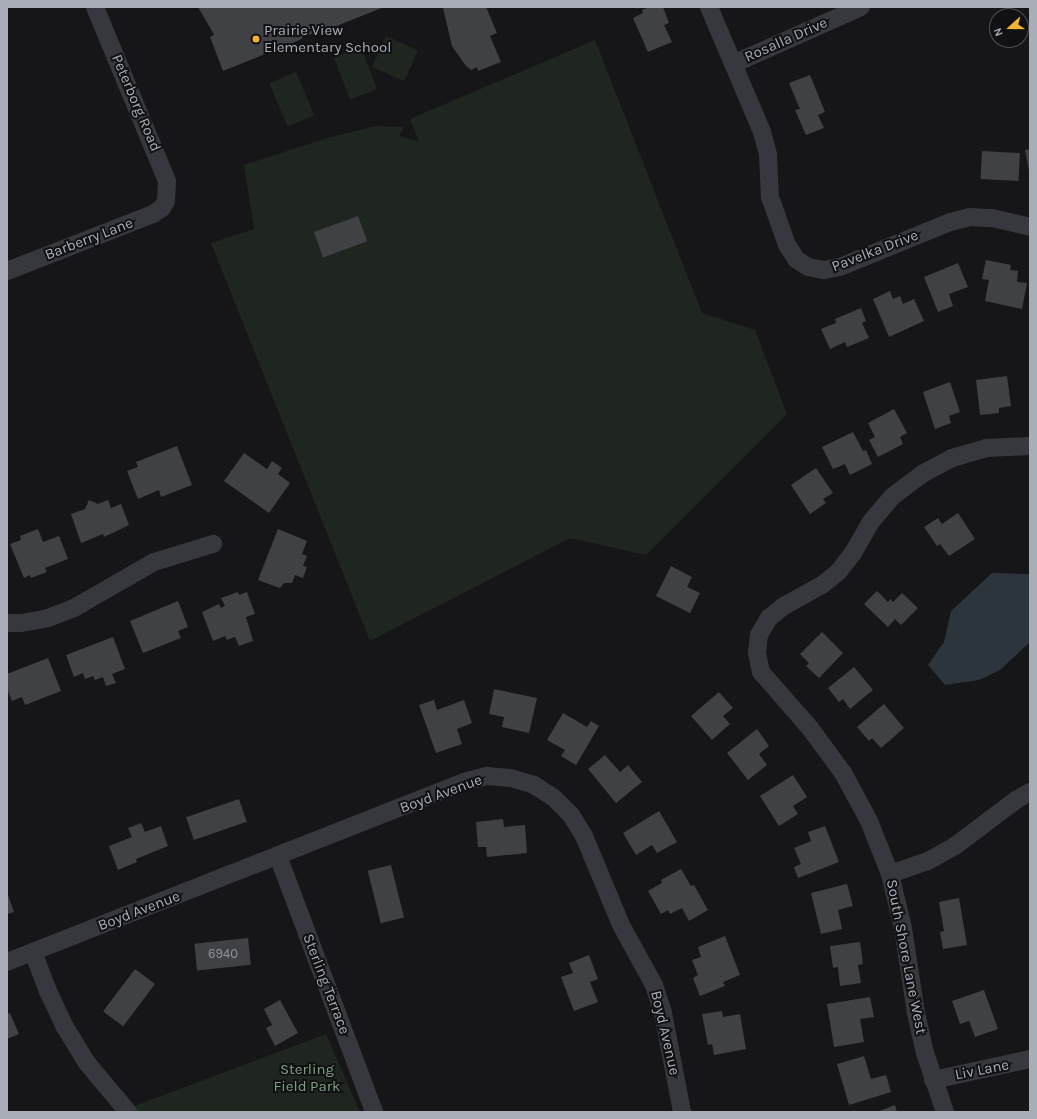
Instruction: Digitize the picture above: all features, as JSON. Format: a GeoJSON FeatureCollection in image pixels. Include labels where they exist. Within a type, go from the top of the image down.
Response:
{"type":"FeatureCollection","features":[{"type":"Feature","properties":{"kind":"street","name":"Peterborg Road"},"geometry":{"type":"LineString","coordinates":[[95,7],[167,181],[166,201]]}},
{"type":"Feature","properties":{"kind":"street","name":"Pavelka Drive"},"geometry":{"type":"LineString","coordinates":[[709,7],[762,132],[768,155],[770,197],[787,245],[796,259],[808,267],[824,270],[840,267],[950,222],[970,217],[992,218],[1030,227]]}},
{"type":"Feature","properties":{"kind":"street","name":"Rosalla Drive"},"geometry":{"type":"LineString","coordinates":[[733,64],[861,7]]}},
{"type":"Feature","properties":{"kind":"street","name":"Barberry Lane"},"geometry":{"type":"LineString","coordinates":[[7,271],[153,214],[162,208],[166,201]]}},
{"type":"Feature","properties":{"kind":"street","name":"South Shore Lane West"},"geometry":{"type":"LineString","coordinates":[[945,1112],[933,1080],[916,1013],[903,928],[890,874],[869,821],[843,773],[810,728],[761,672],[757,653],[759,636],[769,618],[784,606],[822,585],[840,571],[853,553],[870,523],[893,496],[922,474],[952,458],[986,448],[1030,446]]}},
{"type":"Feature","properties":{"kind":"street"},"geometry":{"type":"LineString","coordinates":[[7,623],[21,623],[48,618],[74,608],[154,562],[213,544]]}},
{"type":"Feature","properties":{"kind":"street","name":"Boyd Avenue"},"geometry":{"type":"LineString","coordinates":[[7,962],[464,782],[487,776],[511,778],[534,785],[554,798],[571,815],[584,836],[621,925],[654,985],[663,1013],[682,1112]]}},
{"type":"Feature","properties":{"kind":"street"},"geometry":{"type":"LineString","coordinates":[[890,874],[928,861],[955,846],[1016,800],[1030,792]]}},
{"type":"Feature","properties":{"kind":"street","name":"Sterling Terrace"},"geometry":{"type":"LineString","coordinates":[[278,856],[374,1112]]}},
{"type":"Feature","properties":{"kind":"street"},"geometry":{"type":"LineString","coordinates":[[33,952],[48,991],[65,1027],[87,1063],[128,1112]]}},
{"type":"Feature","properties":{"kind":"street","name":"Liv Lane"},"geometry":{"type":"LineString","coordinates":[[933,1080],[1030,1059]]}},
{"type":"Feature","properties":{"kind":"green space"},"geometry":{"type":"Polygon","coordinates":[[[386,36],[418,50],[404,81],[372,67],[386,36]]]}},
{"type":"Feature","properties":{"kind":"green space"},"geometry":{"type":"Polygon","coordinates":[[[595,40],[702,313],[755,330],[787,414],[646,555],[570,538],[370,641],[211,243],[254,229],[244,165],[327,138],[376,126],[404,127],[399,136],[419,141],[410,119],[595,40]]]}},
{"type":"Feature","properties":{"kind":"green space"},"geometry":{"type":"Polygon","coordinates":[[[361,47],[377,89],[350,99],[334,57],[361,47]]]}},
{"type":"Feature","properties":{"kind":"green space"},"geometry":{"type":"Polygon","coordinates":[[[296,72],[314,115],[288,127],[269,83],[296,72]]]}},
{"type":"Feature","properties":{"kind":"green space","name":"Sterling Field Park"},"geometry":{"type":"Polygon","coordinates":[[[326,1034],[360,1112],[137,1112],[132,1107],[326,1034]]]}},
{"type":"Feature","properties":{"kind":"shaded area"},"geometry":{"type":"Polygon","coordinates":[[[992,573],[1030,574],[1030,642],[1000,670],[979,680],[945,685],[928,665],[944,642],[951,611],[992,573]]]}},
{"type":"Feature","properties":{"kind":"building","name":"Prairie View Elementary School"},"geometry":{"type":"Polygon","coordinates":[[[198,7],[384,7],[319,33],[319,31],[301,38],[302,39],[223,71],[210,37],[214,35],[198,7]]]}},
{"type":"Feature","properties":{"kind":"building"},"geometry":{"type":"Polygon","coordinates":[[[444,7],[486,7],[497,33],[490,36],[501,62],[478,71],[477,67],[471,70],[466,66],[452,46],[444,7]]]}},
{"type":"Feature","properties":{"kind":"building"},"geometry":{"type":"Polygon","coordinates":[[[649,7],[663,7],[669,23],[664,25],[672,42],[648,52],[633,18],[643,13],[642,10],[649,7]]]}},
{"type":"Feature","properties":{"kind":"building"},"geometry":{"type":"Polygon","coordinates":[[[810,75],[825,112],[818,115],[824,128],[806,135],[795,110],[800,109],[789,83],[810,75]]]}},
{"type":"Feature","properties":{"kind":"building"},"geometry":{"type":"Polygon","coordinates":[[[1030,149],[1030,171],[1029,171],[1025,150],[1030,149]]]}},
{"type":"Feature","properties":{"kind":"building"},"geometry":{"type":"Polygon","coordinates":[[[982,151],[1020,153],[1018,181],[981,179],[982,151]]]}},
{"type":"Feature","properties":{"kind":"building"},"geometry":{"type":"Polygon","coordinates":[[[358,216],[367,241],[323,257],[314,232],[358,216]]]}},
{"type":"Feature","properties":{"kind":"building"},"geometry":{"type":"Polygon","coordinates":[[[986,260],[1011,265],[1010,270],[1018,271],[1017,282],[1027,283],[1022,309],[985,301],[989,280],[982,279],[986,260]]]}},
{"type":"Feature","properties":{"kind":"building"},"geometry":{"type":"Polygon","coordinates":[[[958,263],[968,287],[949,294],[953,306],[938,312],[924,277],[958,263]]]}},
{"type":"Feature","properties":{"kind":"building"},"geometry":{"type":"Polygon","coordinates":[[[890,291],[893,299],[900,296],[903,304],[914,299],[924,321],[889,337],[873,299],[890,291]]]}},
{"type":"Feature","properties":{"kind":"building"},"geometry":{"type":"Polygon","coordinates":[[[861,308],[866,321],[862,323],[869,338],[847,347],[845,342],[830,349],[821,329],[836,323],[835,319],[861,308]]]}},
{"type":"Feature","properties":{"kind":"building"},"geometry":{"type":"Polygon","coordinates":[[[1007,376],[1011,406],[999,408],[999,413],[980,415],[976,380],[1007,376]]]}},
{"type":"Feature","properties":{"kind":"building"},"geometry":{"type":"Polygon","coordinates":[[[950,382],[960,412],[949,416],[951,423],[935,429],[923,392],[950,382]]]}},
{"type":"Feature","properties":{"kind":"building"},"geometry":{"type":"Polygon","coordinates":[[[894,409],[907,433],[900,437],[903,444],[878,457],[869,440],[875,437],[868,423],[894,409]]]}},
{"type":"Feature","properties":{"kind":"building"},"geometry":{"type":"Polygon","coordinates":[[[853,432],[863,451],[866,450],[872,464],[850,475],[845,464],[833,469],[822,447],[853,432]]]}},
{"type":"Feature","properties":{"kind":"building"},"geometry":{"type":"Polygon","coordinates":[[[177,446],[192,485],[161,497],[159,490],[138,499],[127,471],[138,467],[136,462],[177,446]]]}},
{"type":"Feature","properties":{"kind":"building"},"geometry":{"type":"Polygon","coordinates":[[[244,453],[267,469],[272,461],[282,468],[278,474],[290,483],[269,513],[224,481],[244,453]]]}},
{"type":"Feature","properties":{"kind":"building"},"geometry":{"type":"Polygon","coordinates":[[[816,468],[833,493],[823,499],[826,503],[810,514],[791,485],[816,468]]]}},
{"type":"Feature","properties":{"kind":"building"},"geometry":{"type":"Polygon","coordinates":[[[89,500],[98,504],[108,500],[111,508],[121,504],[129,525],[104,537],[103,534],[81,543],[71,514],[85,509],[89,500]]]}},
{"type":"Feature","properties":{"kind":"building"},"geometry":{"type":"Polygon","coordinates":[[[958,513],[975,539],[949,556],[940,544],[937,546],[924,527],[938,518],[942,524],[958,513]]]}},
{"type":"Feature","properties":{"kind":"building"},"geometry":{"type":"Polygon","coordinates":[[[38,529],[43,542],[59,536],[68,559],[45,568],[47,572],[31,578],[30,575],[24,578],[10,544],[21,540],[20,536],[38,529]]]}},
{"type":"Feature","properties":{"kind":"building"},"geometry":{"type":"Polygon","coordinates":[[[278,529],[307,541],[302,554],[307,556],[303,566],[307,567],[303,578],[295,575],[292,583],[284,583],[280,588],[258,580],[278,529]]]}},
{"type":"Feature","properties":{"kind":"building"},"geometry":{"type":"Polygon","coordinates":[[[671,566],[692,577],[687,587],[700,593],[690,613],[656,596],[671,566]]]}},
{"type":"Feature","properties":{"kind":"building"},"geometry":{"type":"Polygon","coordinates":[[[877,591],[888,602],[890,599],[893,602],[902,593],[918,608],[901,625],[895,619],[888,627],[864,604],[877,591]]]}},
{"type":"Feature","properties":{"kind":"building"},"geometry":{"type":"Polygon","coordinates":[[[238,592],[239,595],[247,592],[255,614],[246,617],[253,641],[239,646],[235,637],[227,640],[225,636],[213,641],[202,612],[219,604],[221,608],[225,606],[221,598],[238,592]]]}},
{"type":"Feature","properties":{"kind":"building"},"geometry":{"type":"Polygon","coordinates":[[[178,601],[188,627],[178,631],[181,638],[143,653],[130,621],[178,601]]]}},
{"type":"Feature","properties":{"kind":"building"},"geometry":{"type":"Polygon","coordinates":[[[822,632],[843,653],[819,678],[806,666],[809,663],[800,654],[822,632]]]}},
{"type":"Feature","properties":{"kind":"building"},"geometry":{"type":"Polygon","coordinates":[[[113,637],[125,669],[112,674],[116,683],[106,686],[103,677],[95,680],[93,676],[85,679],[83,673],[74,677],[66,655],[113,637]]]}},
{"type":"Feature","properties":{"kind":"building"},"geometry":{"type":"Polygon","coordinates":[[[48,658],[61,691],[25,705],[22,697],[12,701],[7,689],[7,674],[48,658]]]}},
{"type":"Feature","properties":{"kind":"building"},"geometry":{"type":"Polygon","coordinates":[[[854,667],[873,690],[850,709],[843,699],[839,702],[828,688],[854,667]]]}},
{"type":"Feature","properties":{"kind":"building"},"geometry":{"type":"Polygon","coordinates":[[[494,689],[537,698],[529,733],[502,727],[504,717],[489,714],[494,689]]]}},
{"type":"Feature","properties":{"kind":"building"},"geometry":{"type":"Polygon","coordinates":[[[719,692],[733,708],[723,716],[730,724],[712,740],[691,716],[719,692]]]}},
{"type":"Feature","properties":{"kind":"building"},"geometry":{"type":"Polygon","coordinates":[[[434,700],[437,710],[464,700],[472,723],[457,729],[462,744],[436,753],[419,705],[434,700]]]}},
{"type":"Feature","properties":{"kind":"building"},"geometry":{"type":"Polygon","coordinates":[[[884,704],[904,728],[881,748],[872,738],[869,741],[857,727],[884,704]]]}},
{"type":"Feature","properties":{"kind":"building"},"geometry":{"type":"Polygon","coordinates":[[[563,713],[587,727],[591,721],[599,726],[576,765],[561,756],[565,750],[547,740],[563,713]]]}},
{"type":"Feature","properties":{"kind":"building"},"geometry":{"type":"Polygon","coordinates":[[[757,729],[769,746],[759,754],[767,765],[748,780],[727,753],[757,729]]]}},
{"type":"Feature","properties":{"kind":"building"},"geometry":{"type":"Polygon","coordinates":[[[605,755],[620,772],[628,765],[642,782],[616,803],[588,769],[605,755]]]}},
{"type":"Feature","properties":{"kind":"building"},"geometry":{"type":"Polygon","coordinates":[[[793,775],[807,797],[793,806],[798,814],[779,826],[760,796],[793,775]]]}},
{"type":"Feature","properties":{"kind":"building"},"geometry":{"type":"Polygon","coordinates":[[[239,799],[247,822],[194,840],[186,817],[239,799]]]}},
{"type":"Feature","properties":{"kind":"building"},"geometry":{"type":"Polygon","coordinates":[[[659,811],[677,842],[657,853],[652,845],[636,855],[623,833],[659,811]]]}},
{"type":"Feature","properties":{"kind":"building"},"geometry":{"type":"Polygon","coordinates":[[[503,819],[504,827],[525,825],[527,853],[487,857],[486,847],[478,847],[476,822],[503,819]]]}},
{"type":"Feature","properties":{"kind":"building"},"geometry":{"type":"Polygon","coordinates":[[[141,823],[145,832],[161,826],[168,846],[136,859],[137,862],[118,870],[109,846],[132,837],[128,828],[141,823]]]}},
{"type":"Feature","properties":{"kind":"building"},"geometry":{"type":"Polygon","coordinates":[[[825,826],[839,862],[798,878],[794,867],[801,864],[794,848],[811,841],[808,832],[825,826]]]}},
{"type":"Feature","properties":{"kind":"building"},"geometry":{"type":"Polygon","coordinates":[[[391,865],[404,917],[381,923],[368,871],[391,865]]]}},
{"type":"Feature","properties":{"kind":"building"},"geometry":{"type":"Polygon","coordinates":[[[681,869],[691,886],[694,885],[708,910],[689,921],[682,908],[670,914],[668,910],[661,914],[648,891],[662,883],[661,880],[681,869]]]}},
{"type":"Feature","properties":{"kind":"building"},"geometry":{"type":"Polygon","coordinates":[[[847,884],[853,906],[838,910],[842,929],[821,934],[811,893],[847,884]]]}},
{"type":"Feature","properties":{"kind":"building"},"geometry":{"type":"Polygon","coordinates":[[[7,892],[14,912],[7,914],[7,892]]]}},
{"type":"Feature","properties":{"kind":"building"},"geometry":{"type":"Polygon","coordinates":[[[959,898],[967,945],[943,949],[940,932],[944,931],[939,902],[959,898]]]}},
{"type":"Feature","properties":{"kind":"building"},"geometry":{"type":"Polygon","coordinates":[[[725,936],[740,975],[723,982],[725,986],[700,996],[693,978],[698,975],[692,960],[701,957],[698,947],[725,936]]]}},
{"type":"Feature","properties":{"kind":"building"},"geometry":{"type":"Polygon","coordinates":[[[248,938],[251,965],[197,970],[194,944],[248,938]]]}},
{"type":"Feature","properties":{"kind":"building"},"geometry":{"type":"Polygon","coordinates":[[[860,942],[863,964],[858,965],[861,983],[840,986],[838,967],[833,968],[830,946],[860,942]]]}},
{"type":"Feature","properties":{"kind":"building"},"geometry":{"type":"Polygon","coordinates":[[[589,955],[598,979],[590,982],[598,1002],[574,1011],[561,977],[573,973],[569,963],[589,955]]]}},
{"type":"Feature","properties":{"kind":"building"},"geometry":{"type":"Polygon","coordinates":[[[135,969],[155,984],[123,1026],[103,1011],[135,969]]]}},
{"type":"Feature","properties":{"kind":"building"},"geometry":{"type":"Polygon","coordinates":[[[984,990],[998,1029],[975,1037],[969,1021],[960,1024],[952,1001],[984,990]]]}},
{"type":"Feature","properties":{"kind":"building"},"geometry":{"type":"Polygon","coordinates":[[[870,997],[874,1017],[860,1019],[864,1042],[834,1047],[827,1004],[870,997]]]}},
{"type":"Feature","properties":{"kind":"building"},"geometry":{"type":"Polygon","coordinates":[[[280,1000],[298,1033],[275,1046],[266,1028],[272,1025],[264,1009],[280,1000]]]}},
{"type":"Feature","properties":{"kind":"building"},"geometry":{"type":"Polygon","coordinates":[[[722,1011],[723,1017],[740,1014],[746,1049],[714,1055],[712,1044],[708,1045],[702,1014],[722,1011]]]}},
{"type":"Feature","properties":{"kind":"building"},"geometry":{"type":"Polygon","coordinates":[[[10,1013],[19,1034],[7,1039],[7,1014],[10,1013]]]}},
{"type":"Feature","properties":{"kind":"building"},"geometry":{"type":"Polygon","coordinates":[[[864,1056],[871,1079],[886,1075],[891,1092],[849,1105],[837,1064],[864,1056]]]}},
{"type":"Feature","properties":{"kind":"building"},"geometry":{"type":"Polygon","coordinates":[[[895,1105],[897,1112],[877,1112],[895,1105]]]}},
{"type":"Feature","properties":{"kind":"place","name":"Prairie View Elementary School"},"geometry":{"type":"Point","coordinates":[256,39]}}]}
